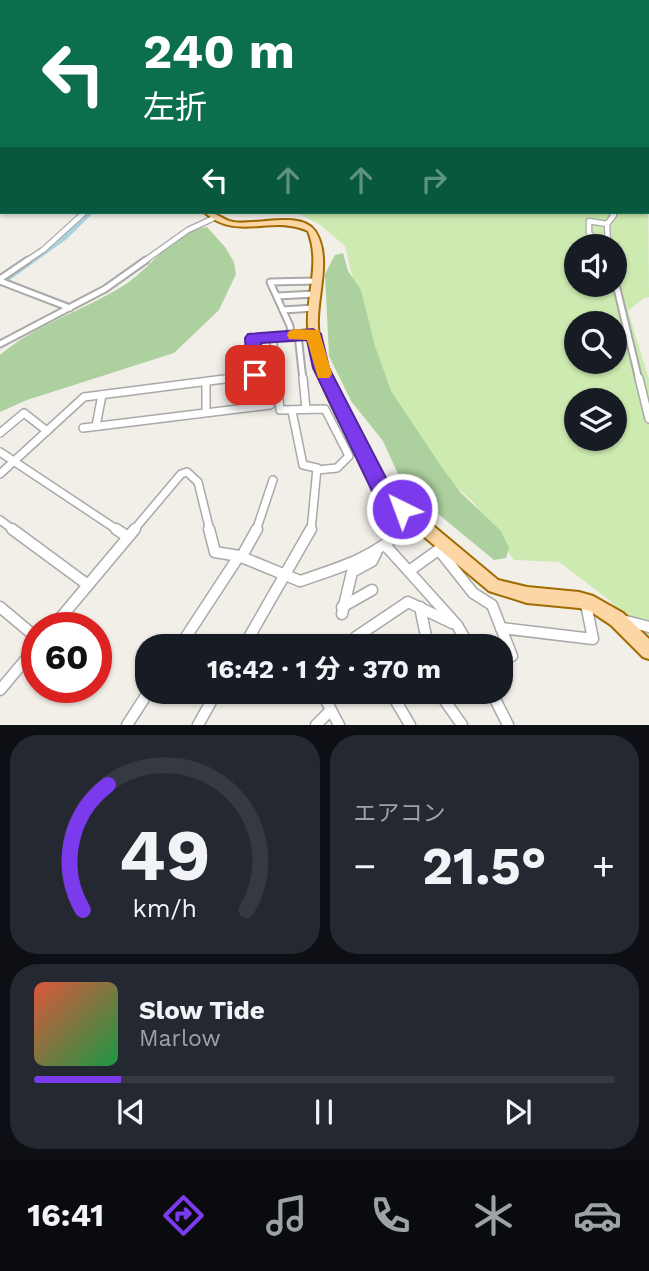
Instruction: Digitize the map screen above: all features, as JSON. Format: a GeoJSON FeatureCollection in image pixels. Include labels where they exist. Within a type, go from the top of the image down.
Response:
{"type":"FeatureCollection","features":[{"type":"Feature","properties":{"kind":"main road"},"geometry":{"type":"LineString","coordinates":[[211,215],[234,227],[282,222],[305,226],[314,234],[318,249],[313,334],[321,368],[379,484],[442,547],[494,586],[527,595],[585,602],[605,609],[649,651]]}},
{"type":"Feature","properties":{"kind":"street"},"geometry":{"type":"LineString","coordinates":[[2,281],[43,250],[83,214]]}},
{"type":"Feature","properties":{"kind":"street"},"geometry":{"type":"LineString","coordinates":[[607,234],[607,224],[613,214]]}},
{"type":"Feature","properties":{"kind":"street"},"geometry":{"type":"LineString","coordinates":[[0,344],[120,280],[187,228],[211,215]]}},
{"type":"Feature","properties":{"kind":"street"},"geometry":{"type":"LineString","coordinates":[[590,234],[589,221],[607,224]]}},
{"type":"Feature","properties":{"kind":"street"},"geometry":{"type":"LineString","coordinates":[[2,281],[70,308]]}},
{"type":"Feature","properties":{"kind":"street"},"geometry":{"type":"LineString","coordinates":[[306,409],[294,335],[270,282],[315,288]]}},
{"type":"Feature","properties":{"kind":"street"},"geometry":{"type":"LineString","coordinates":[[277,296],[315,288]]}},
{"type":"Feature","properties":{"kind":"street"},"geometry":{"type":"LineString","coordinates":[[619,297],[649,419]]}},
{"type":"Feature","properties":{"kind":"street"},"geometry":{"type":"LineString","coordinates":[[283,310],[314,308]]}},
{"type":"Feature","properties":{"kind":"street"},"geometry":{"type":"LineString","coordinates":[[0,474],[84,397],[255,375],[253,338],[313,334]]}},
{"type":"Feature","properties":{"kind":"street"},"geometry":{"type":"LineString","coordinates":[[273,337],[280,410],[325,409],[349,456],[337,468],[317,470],[314,466],[307,468],[303,465],[292,411]]}},
{"type":"Feature","properties":{"kind":"street"},"geometry":{"type":"LineString","coordinates":[[206,382],[206,412]]}},
{"type":"Feature","properties":{"kind":"street"},"geometry":{"type":"LineString","coordinates":[[96,426],[102,396]]}},
{"type":"Feature","properties":{"kind":"street"},"geometry":{"type":"LineString","coordinates":[[83,428],[270,405]]}},
{"type":"Feature","properties":{"kind":"street"},"geometry":{"type":"LineString","coordinates":[[0,433],[24,413],[47,431]]}},
{"type":"Feature","properties":{"kind":"street"},"geometry":{"type":"LineString","coordinates":[[0,452],[128,537]]}},
{"type":"Feature","properties":{"kind":"street"},"geometry":{"type":"LineString","coordinates":[[251,634],[311,532],[317,470]]}},
{"type":"Feature","properties":{"kind":"street"},"geometry":{"type":"LineString","coordinates":[[65,612],[181,474],[187,472],[198,482],[215,552],[241,556],[284,577],[300,581],[357,562],[382,549]]}},
{"type":"Feature","properties":{"kind":"street"},"geometry":{"type":"LineString","coordinates":[[188,634],[259,529],[267,510],[273,480]]}},
{"type":"Feature","properties":{"kind":"street"},"geometry":{"type":"LineString","coordinates":[[372,590],[342,611],[352,572],[372,561],[414,519]]}},
{"type":"Feature","properties":{"kind":"street"},"geometry":{"type":"LineString","coordinates":[[0,520],[88,585]]}},
{"type":"Feature","properties":{"kind":"street"},"geometry":{"type":"LineString","coordinates":[[409,571],[442,547],[474,593],[492,605],[503,634]]}},
{"type":"Feature","properties":{"kind":"street"},"geometry":{"type":"LineString","coordinates":[[382,549],[409,571],[462,634]]}},
{"type":"Feature","properties":{"kind":"street"},"geometry":{"type":"LineString","coordinates":[[368,634],[408,601],[457,625]]}},
{"type":"Feature","properties":{"kind":"street"},"geometry":{"type":"LineString","coordinates":[[501,628],[593,639],[585,602]]}},
{"type":"Feature","properties":{"kind":"street"},"geometry":{"type":"LineString","coordinates":[[0,607],[21,625]]}},
{"type":"Feature","properties":{"kind":"street"},"geometry":{"type":"LineString","coordinates":[[420,607],[426,634]]}},
{"type":"Feature","properties":{"kind":"street"},"geometry":{"type":"LineString","coordinates":[[617,619],[649,627]]}},
{"type":"Feature","properties":{"kind":"street"},"geometry":{"type":"LineString","coordinates":[[0,690],[21,665]]}},
{"type":"Feature","properties":{"kind":"street"},"geometry":{"type":"LineString","coordinates":[[127,725],[141,704]]}},
{"type":"Feature","properties":{"kind":"street"},"geometry":{"type":"LineString","coordinates":[[198,725],[210,704]]}},
{"type":"Feature","properties":{"kind":"street"},"geometry":{"type":"LineString","coordinates":[[328,704],[339,725]]}},
{"type":"Feature","properties":{"kind":"street"},"geometry":{"type":"LineString","coordinates":[[398,704],[410,725]]}},
{"type":"Feature","properties":{"kind":"street"},"geometry":{"type":"LineString","coordinates":[[447,704],[462,725]]}},
{"type":"Feature","properties":{"kind":"street"},"geometry":{"type":"LineString","coordinates":[[498,704],[508,725]]}},
{"type":"Feature","properties":{"kind":"street"},"geometry":{"type":"LineString","coordinates":[[316,725],[331,710]]}},
{"type":"Feature","properties":{"kind":"green space"},"geometry":{"type":"Polygon","coordinates":[[[299,214],[648,214],[649,297],[628,311],[649,379],[649,641],[608,599],[559,562],[514,560],[474,503],[429,461],[378,385],[345,246],[319,224],[299,214]]]}},
{"type":"Feature","properties":{"kind":"green space"},"geometry":{"type":"Polygon","coordinates":[[[207,227],[225,247],[234,262],[236,274],[219,310],[174,353],[27,400],[0,412],[0,355],[44,326],[123,286],[183,235],[207,227]]]}},
{"type":"Feature","properties":{"kind":"green space"},"geometry":{"type":"Polygon","coordinates":[[[343,253],[348,271],[361,290],[375,346],[391,391],[461,493],[501,531],[509,548],[506,558],[494,560],[403,485],[383,441],[351,401],[329,356],[325,274],[335,255],[343,253]]]}},
{"type":"Feature","properties":{"kind":"waterway"},"geometry":{"type":"LineString","coordinates":[[0,284],[64,237],[88,214]]}},
{"type":"Feature","properties":{"kind":"slow traffic"},"geometry":{"type":"LineString","coordinates":[[295,335],[313,334],[324,374]]}},
{"type":"Feature","properties":{"kind":"route"},"geometry":{"type":"LineString","coordinates":[[255,375],[253,338],[313,334],[321,368],[328,384],[379,484],[402,509]]}}]}
